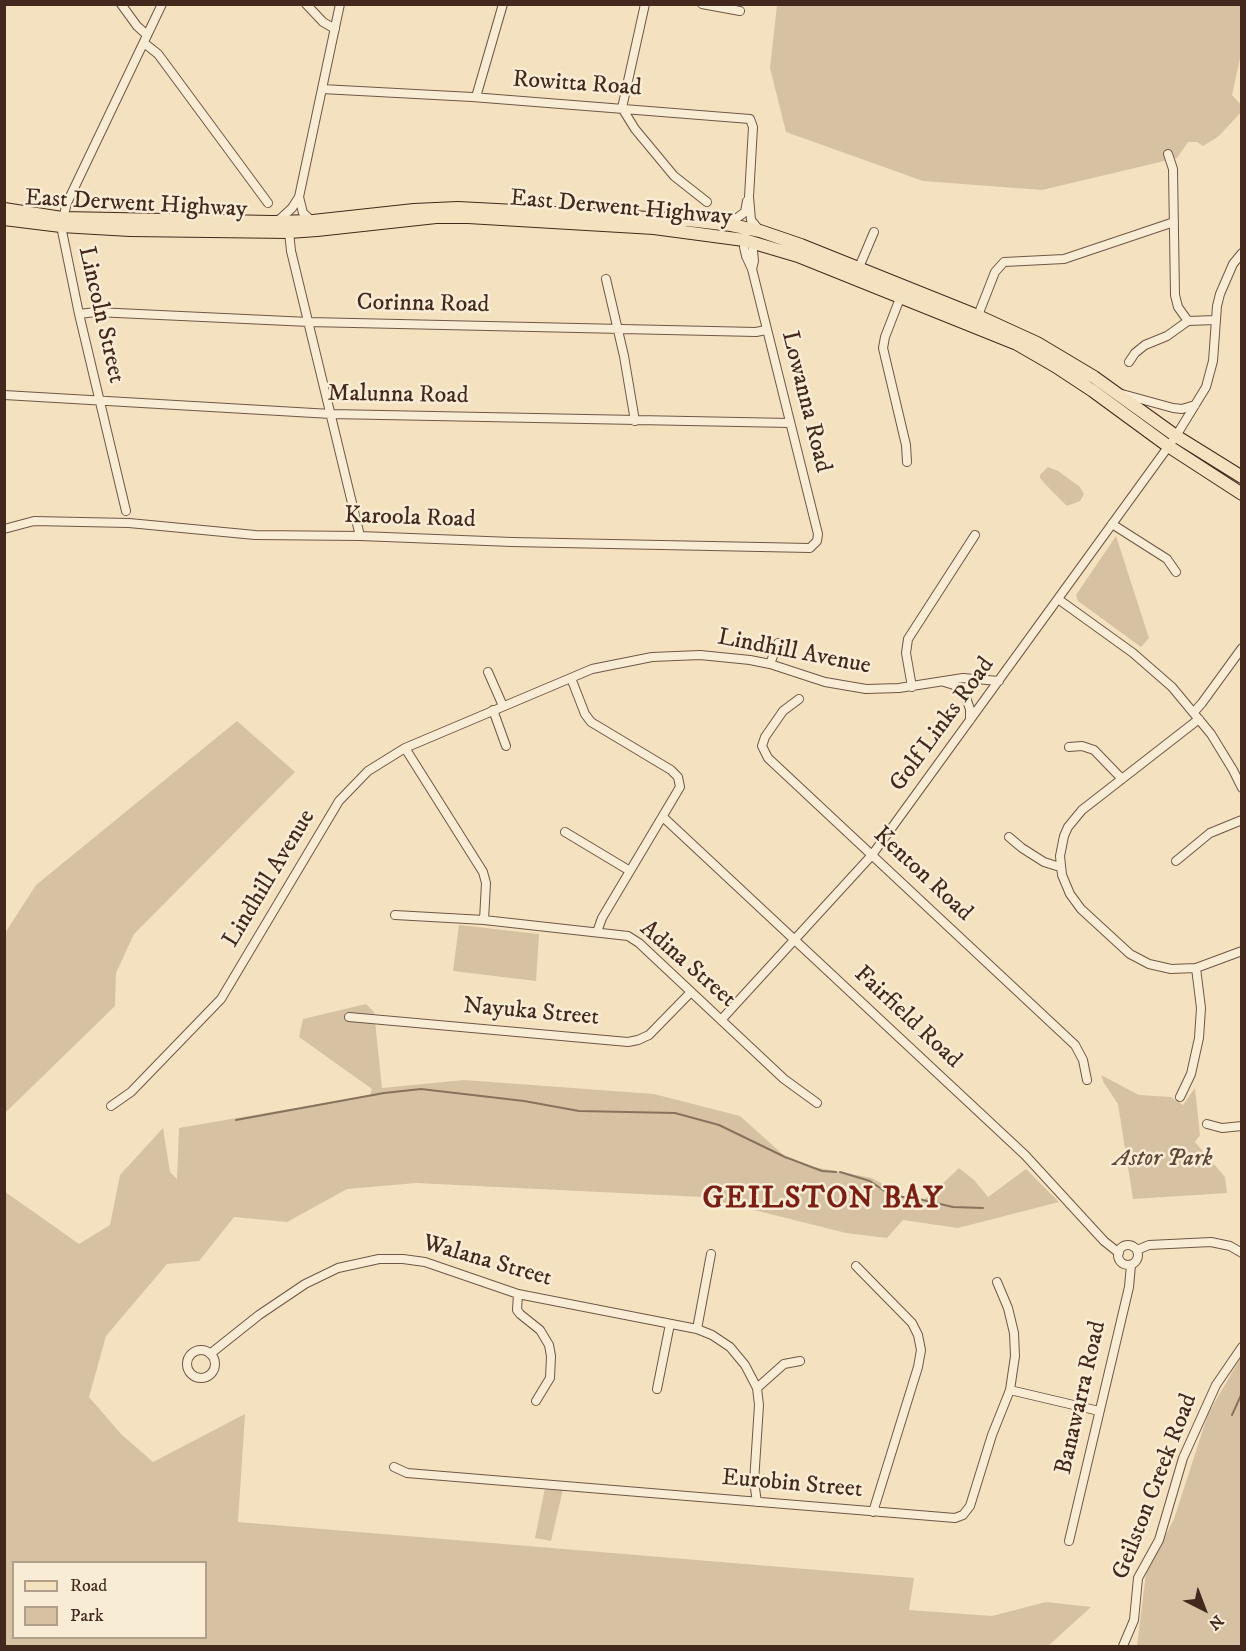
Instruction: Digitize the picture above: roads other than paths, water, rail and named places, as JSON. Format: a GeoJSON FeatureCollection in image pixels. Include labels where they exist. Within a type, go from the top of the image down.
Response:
{"type":"FeatureCollection","features":[{"type":"Feature","properties":{"kind":"main road","name":"East Derwent Highway"},"geometry":{"type":"LineString","coordinates":[[4,219],[62,222],[277,222],[458,208],[701,222],[751,236],[801,245],[857,273],[976,321],[1018,334],[1066,359],[1115,393],[1242,495]]}},
{"type":"Feature","properties":{"kind":"main road","name":"East Derwent Highway"},"geometry":{"type":"LineString","coordinates":[[4,209],[62,222],[130,230],[289,232],[413,219],[457,217],[751,236]]}},
{"type":"Feature","properties":{"kind":"main road","name":"East Derwent Highway"},"geometry":{"type":"LineString","coordinates":[[976,321],[1055,366],[1172,441],[1242,477]]}},
{"type":"Feature","properties":{"kind":"street"},"geometry":{"type":"LineString","coordinates":[[121,4],[267,203]]}},
{"type":"Feature","properties":{"kind":"street","name":"Lincoln Street"},"geometry":{"type":"LineString","coordinates":[[126,511],[79,314],[62,222],[67,203],[162,4]]}},
{"type":"Feature","properties":{"kind":"street"},"geometry":{"type":"LineString","coordinates":[[306,4],[322,22],[335,29]]}},
{"type":"Feature","properties":{"kind":"street"},"geometry":{"type":"LineString","coordinates":[[277,222],[292,208],[299,197],[340,4]]}},
{"type":"Feature","properties":{"kind":"street"},"geometry":{"type":"LineString","coordinates":[[476,97],[503,4]]}},
{"type":"Feature","properties":{"kind":"street"},"geometry":{"type":"LineString","coordinates":[[645,4],[622,108],[630,123],[674,176],[707,202]]}},
{"type":"Feature","properties":{"kind":"street"},"geometry":{"type":"LineString","coordinates":[[702,4],[740,11]]}},
{"type":"Feature","properties":{"kind":"street","name":"Rowitta Road"},"geometry":{"type":"LineString","coordinates":[[322,89],[476,97],[750,119],[753,127],[749,197],[752,220],[751,236]]}},
{"type":"Feature","properties":{"kind":"street"},"geometry":{"type":"LineString","coordinates":[[1168,154],[1173,169],[1175,295],[1178,307],[1188,321]]}},
{"type":"Feature","properties":{"kind":"street"},"geometry":{"type":"LineString","coordinates":[[299,197],[301,209],[313,221]]}},
{"type":"Feature","properties":{"kind":"street"},"geometry":{"type":"LineString","coordinates":[[701,222],[717,218],[737,218],[745,212],[749,197]]}},
{"type":"Feature","properties":{"kind":"street"},"geometry":{"type":"LineString","coordinates":[[976,321],[995,272],[1004,262],[1064,260],[1173,222]]}},
{"type":"Feature","properties":{"kind":"street"},"geometry":{"type":"LineString","coordinates":[[289,232],[291,251],[360,536]]}},
{"type":"Feature","properties":{"kind":"street"},"geometry":{"type":"LineString","coordinates":[[857,273],[874,232]]}},
{"type":"Feature","properties":{"kind":"street","name":"Lowanna Road"},"geometry":{"type":"LineString","coordinates":[[751,236],[754,261],[752,270],[818,534],[815,544]]}},
{"type":"Feature","properties":{"kind":"street","name":"Golf Links Road"},"geometry":{"type":"LineString","coordinates":[[721,1020],[872,855],[1172,441],[1206,387],[1213,361],[1217,306],[1224,282],[1242,253]]}},
{"type":"Feature","properties":{"kind":"street"},"geometry":{"type":"LineString","coordinates":[[606,279],[635,421]]}},
{"type":"Feature","properties":{"kind":"street"},"geometry":{"type":"LineString","coordinates":[[903,291],[882,348],[906,445],[907,462]]}},
{"type":"Feature","properties":{"kind":"street","name":"Corinna Road"},"geometry":{"type":"LineString","coordinates":[[79,314],[96,312],[309,322],[756,332],[766,330]]}},
{"type":"Feature","properties":{"kind":"street"},"geometry":{"type":"LineString","coordinates":[[1129,362],[1145,345],[1167,336],[1188,321],[1215,321]]}},
{"type":"Feature","properties":{"kind":"street"},"geometry":{"type":"LineString","coordinates":[[1115,393],[1173,408],[1182,409],[1196,404]]}},
{"type":"Feature","properties":{"kind":"street","name":"Malunna Road"},"geometry":{"type":"LineString","coordinates":[[4,395],[331,414],[790,423]]}},
{"type":"Feature","properties":{"kind":"street","name":"Karoola Road"},"geometry":{"type":"LineString","coordinates":[[4,529],[34,521],[129,523],[255,535],[734,547],[804,548],[815,544]]}},
{"type":"Feature","properties":{"kind":"street"},"geometry":{"type":"LineString","coordinates":[[1112,524],[1167,559],[1176,572]]}},
{"type":"Feature","properties":{"kind":"street"},"geometry":{"type":"LineString","coordinates":[[912,687],[906,653],[908,639],[975,535]]}},
{"type":"Feature","properties":{"kind":"street"},"geometry":{"type":"LineString","coordinates":[[1058,599],[1133,652],[1165,680],[1197,715],[1222,750],[1242,788]]}},
{"type":"Feature","properties":{"kind":"street"},"geometry":{"type":"LineString","coordinates":[[770,664],[778,643]]}},
{"type":"Feature","properties":{"kind":"street"},"geometry":{"type":"LineString","coordinates":[[1242,648],[1202,703],[1197,715],[1074,819],[1064,836],[1060,867],[1065,885],[1075,902],[1130,954],[1149,964],[1160,967],[1196,968],[1242,951]]}},
{"type":"Feature","properties":{"kind":"street","name":"Lindhill Avenue"},"geometry":{"type":"LineString","coordinates":[[111,1106],[131,1092],[221,999],[339,801],[368,771],[405,748],[609,664],[676,655],[700,655],[770,664],[845,686],[884,689],[912,687],[963,678],[999,681]]}},
{"type":"Feature","properties":{"kind":"street"},"geometry":{"type":"LineString","coordinates":[[488,672],[503,706]]}},
{"type":"Feature","properties":{"kind":"street"},"geometry":{"type":"LineString","coordinates":[[571,678],[591,722],[671,770],[678,777],[680,787],[602,918],[597,932]]}},
{"type":"Feature","properties":{"kind":"street"},"geometry":{"type":"LineString","coordinates":[[942,681],[954,685],[964,695],[970,709],[970,721]]}},
{"type":"Feature","properties":{"kind":"street","name":"Kenton Road"},"geometry":{"type":"LineString","coordinates":[[799,699],[783,711],[765,737],[762,746],[765,754],[1075,1045],[1083,1060],[1087,1080]]}},
{"type":"Feature","properties":{"kind":"street"},"geometry":{"type":"LineString","coordinates":[[493,710],[506,746]]}},
{"type":"Feature","properties":{"kind":"street"},"geometry":{"type":"LineString","coordinates":[[1069,747],[1082,746],[1094,750],[1122,778]]}},
{"type":"Feature","properties":{"kind":"street"},"geometry":{"type":"LineString","coordinates":[[405,748],[483,872],[486,889],[484,920]]}},
{"type":"Feature","properties":{"kind":"street","name":"Fairfield Road"},"geometry":{"type":"LineString","coordinates":[[663,818],[1033,1162],[1104,1241],[1119,1253]]}},
{"type":"Feature","properties":{"kind":"street"},"geometry":{"type":"LineString","coordinates":[[1176,861],[1210,833],[1242,820]]}},
{"type":"Feature","properties":{"kind":"street"},"geometry":{"type":"LineString","coordinates":[[565,832],[630,871]]}},
{"type":"Feature","properties":{"kind":"street"},"geometry":{"type":"LineString","coordinates":[[1009,837],[1044,862],[1060,867]]}},
{"type":"Feature","properties":{"kind":"street","name":"Adina Street"},"geometry":{"type":"LineString","coordinates":[[395,915],[484,920],[621,934],[633,939],[784,1079],[818,1103]]}},
{"type":"Feature","properties":{"kind":"street"},"geometry":{"type":"LineString","coordinates":[[1180,1097],[1191,1074],[1199,1038],[1201,1008],[1196,968]]}},
{"type":"Feature","properties":{"kind":"street","name":"Nayuka Street"},"geometry":{"type":"LineString","coordinates":[[348,1017],[628,1042],[649,1035],[691,992]]}},
{"type":"Feature","properties":{"kind":"street"},"geometry":{"type":"LineString","coordinates":[[1207,1124],[1222,1128],[1242,1126]]}},
{"type":"Feature","properties":{"kind":"street"},"geometry":{"type":"LineString","coordinates":[[1137,1250],[1149,1245],[1211,1242],[1230,1246],[1242,1253]]}},
{"type":"Feature","properties":{"kind":"street"},"geometry":{"type":"LineString","coordinates":[[1128,1245],[1137,1250],[1137,1259],[1131,1265],[1123,1263],[1119,1253],[1122,1248],[1128,1245]]}},
{"type":"Feature","properties":{"kind":"street"},"geometry":{"type":"LineString","coordinates":[[697,1329],[711,1254]]}},
{"type":"Feature","properties":{"kind":"street","name":"Walana Street"},"geometry":{"type":"LineString","coordinates":[[210,1354],[259,1315],[305,1284],[338,1268],[366,1261],[403,1259],[425,1262],[518,1294],[697,1329],[712,1335],[730,1347],[746,1365],[757,1389],[759,1405],[754,1482],[757,1502]]}},
{"type":"Feature","properties":{"kind":"street","name":"Banawarra Road"},"geometry":{"type":"LineString","coordinates":[[1069,1541],[1130,1287],[1131,1265]]}},
{"type":"Feature","properties":{"kind":"street"},"geometry":{"type":"LineString","coordinates":[[856,1266],[912,1323],[918,1335],[921,1350],[918,1367],[873,1512]]}},
{"type":"Feature","properties":{"kind":"street"},"geometry":{"type":"LineString","coordinates":[[997,1282],[1008,1308],[1014,1333],[1015,1356],[1010,1390],[1099,1411]]}},
{"type":"Feature","properties":{"kind":"street"},"geometry":{"type":"LineString","coordinates":[[518,1294],[517,1310],[540,1330],[549,1345],[551,1356],[550,1378],[536,1401]]}},
{"type":"Feature","properties":{"kind":"street"},"geometry":{"type":"LineString","coordinates":[[657,1389],[670,1324]]}},
{"type":"Feature","properties":{"kind":"street","name":"Geilston Creek Road"},"geometry":{"type":"LineString","coordinates":[[1123,1647],[1134,1620],[1138,1578],[1159,1540],[1184,1458],[1216,1385],[1242,1347]]}},
{"type":"Feature","properties":{"kind":"street"},"geometry":{"type":"LineString","coordinates":[[757,1389],[784,1364],[800,1361]]}},
{"type":"Feature","properties":{"kind":"street","name":"Eurobin Street"},"geometry":{"type":"LineString","coordinates":[[394,1467],[407,1473],[955,1518],[963,1515],[970,1506],[992,1435],[1010,1390]]}},
{"type":"Feature","properties":{"kind":"waterway"},"geometry":{"type":"LineString","coordinates":[[236,1120],[384,1093],[421,1089],[524,1101],[579,1111],[675,1113],[719,1125],[785,1157],[822,1171],[836,1172]]}},
{"type":"Feature","properties":{"kind":"waterway"},"geometry":{"type":"LineString","coordinates":[[840,1172],[870,1181],[893,1197],[910,1197],[953,1207],[983,1208]]}},
{"type":"Feature","properties":{"kind":"waterway"},"geometry":{"type":"LineString","coordinates":[[1232,1415],[1242,1393]]}},
{"type":"Feature","properties":{"kind":"district","name":"GEILSTON BAY"},"geometry":{"type":"Point","coordinates":[823,1201]}},
{"type":"Feature","properties":{"kind":"park label","name":"Astor Park"},"geometry":{"type":"Point","coordinates":[1163,1160]}}]}
